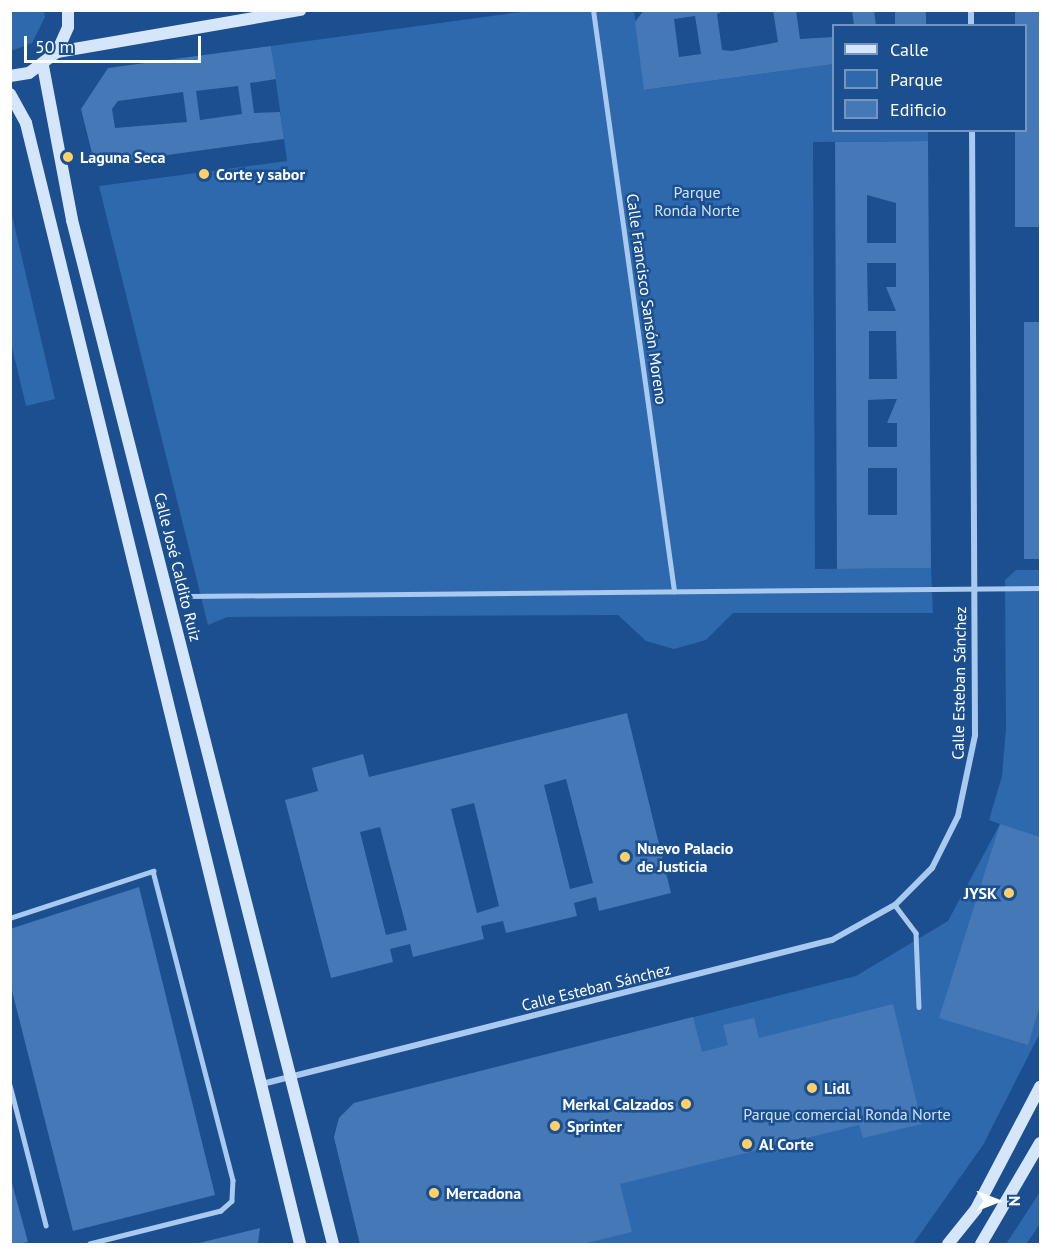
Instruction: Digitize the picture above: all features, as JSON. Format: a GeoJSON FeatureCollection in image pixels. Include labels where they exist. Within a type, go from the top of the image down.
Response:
{"type":"FeatureCollection","features":[{"type":"Feature","properties":{"kind":"main road"},"geometry":{"type":"LineString","coordinates":[[10,76],[43,66],[57,52],[68,27],[68,10]]}},
{"type":"Feature","properties":{"kind":"main road"},"geometry":{"type":"LineString","coordinates":[[57,52],[300,10]]}},
{"type":"Feature","properties":{"kind":"main road","name":"Calle José Caldito Ruiz"},"geometry":{"type":"LineString","coordinates":[[43,66],[72,220],[333,1245]]}},
{"type":"Feature","properties":{"kind":"main road"},"geometry":{"type":"LineString","coordinates":[[10,94],[27,123],[300,1245]]}},
{"type":"Feature","properties":{"kind":"main road"},"geometry":{"type":"LineString","coordinates":[[948,1245],[976,1209],[1041,1087]]}},
{"type":"Feature","properties":{"kind":"main road"},"geometry":{"type":"LineString","coordinates":[[981,1245],[1041,1143]]}},
{"type":"Feature","properties":{"kind":"street","name":"Calle Francisco Sansón Moreno"},"geometry":{"type":"LineString","coordinates":[[593,10],[674,591]]}},
{"type":"Feature","properties":{"kind":"street","name":"Calle Esteban Sánchez"},"geometry":{"type":"LineString","coordinates":[[290,1078],[819,944],[856,930],[895,905],[942,852],[970,776],[974,589],[972,132]]}},
{"type":"Feature","properties":{"kind":"street"},"geometry":{"type":"LineString","coordinates":[[189,596],[1041,588]]}},
{"type":"Feature","properties":{"kind":"street"},"geometry":{"type":"LineString","coordinates":[[262,1084],[290,1078]]}},
{"type":"Feature","properties":{"kind":"lane"},"geometry":{"type":"LineString","coordinates":[[10,918],[153,871],[233,1180],[232,1201],[221,1211],[90,1245]]}},
{"type":"Feature","properties":{"kind":"lane"},"geometry":{"type":"LineString","coordinates":[[895,905],[916,933],[919,1007]]}},
{"type":"Feature","properties":{"kind":"lane"},"geometry":{"type":"LineString","coordinates":[[10,1085],[46,1225]]}},
{"type":"Feature","properties":{"kind":"green space","name":"Parque Ronda Norte"},"geometry":{"type":"Polygon","coordinates":[[[634,10],[645,90],[832,64],[832,132],[928,132],[928,141],[813,142],[815,569],[931,568],[933,613],[733,613],[706,640],[674,649],[646,641],[618,615],[227,617],[208,625],[99,186],[287,161],[271,46],[528,11],[634,10]]]}},
{"type":"Feature","properties":{"kind":"green space"},"geometry":{"type":"Polygon","coordinates":[[[10,11],[44,11],[45,17],[32,43],[11,51],[10,11]]]}},
{"type":"Feature","properties":{"kind":"green space"},"geometry":{"type":"Polygon","coordinates":[[[10,207],[55,399],[26,406],[11,343],[10,207]]]}},
{"type":"Feature","properties":{"kind":"green space","name":"Parque comercial Ronda Norte"},"geometry":{"type":"Polygon","coordinates":[[[1016,570],[1040,570],[1040,1033],[983,1145],[913,1244],[360,1244],[334,1137],[339,1118],[354,1103],[856,976],[948,921],[1000,824],[989,820],[1002,776],[1006,729],[1005,580],[1016,570]]]}},
{"type":"Feature","properties":{"kind":"green space"},"geometry":{"type":"Polygon","coordinates":[[[1040,1192],[1040,1223],[1034,1233],[1026,1244],[1006,1244],[1040,1192]]]}},
{"type":"Feature","properties":{"kind":"building"},"geometry":{"type":"Polygon","coordinates":[[[644,10],[726,10],[717,14],[722,50],[732,51],[778,42],[773,10],[796,10],[800,39],[832,37],[832,64],[644,90],[635,22],[644,10]],[[695,16],[674,19],[679,57],[701,54],[695,16]]]}},
{"type":"Feature","properties":{"kind":"building"},"geometry":{"type":"Polygon","coordinates":[[[852,10],[874,10],[876,24],[854,24],[852,10]]]}},
{"type":"Feature","properties":{"kind":"building"},"geometry":{"type":"Polygon","coordinates":[[[895,10],[926,10],[926,24],[895,24],[895,10]]]}},
{"type":"Feature","properties":{"kind":"building"},"geometry":{"type":"Polygon","coordinates":[[[1015,10],[1040,10],[1040,227],[1015,227],[1015,132],[1027,132],[1027,24],[1015,24],[1015,10]]]}},
{"type":"Feature","properties":{"kind":"building"},"geometry":{"type":"Polygon","coordinates":[[[271,46],[276,79],[250,83],[254,113],[280,112],[284,139],[95,165],[81,109],[108,68],[271,46]],[[238,86],[196,91],[200,120],[242,114],[238,86]],[[183,92],[118,101],[112,109],[115,128],[187,122],[183,92]]]}},
{"type":"Feature","properties":{"kind":"building"},"geometry":{"type":"Polygon","coordinates":[[[928,141],[931,568],[837,569],[835,142],[928,141]],[[867,195],[867,243],[896,243],[896,203],[867,195]],[[867,263],[868,311],[896,311],[886,287],[896,287],[896,263],[867,263]],[[869,331],[869,379],[897,379],[896,331],[869,331]],[[897,399],[868,400],[868,447],[897,447],[897,423],[887,423],[897,399]],[[868,468],[868,515],[897,515],[897,468],[868,468]]]}},
{"type":"Feature","properties":{"kind":"building"},"geometry":{"type":"Polygon","coordinates":[[[1024,322],[1040,322],[1040,559],[1024,559],[1024,322]]]}},
{"type":"Feature","properties":{"kind":"building","name":"Nuevo Palacio de Justicia"},"geometry":{"type":"Polygon","coordinates":[[[627,713],[671,893],[599,911],[596,897],[574,903],[577,916],[506,933],[503,921],[481,926],[484,939],[413,957],[410,944],[390,949],[393,962],[331,978],[285,800],[318,791],[312,768],[363,754],[369,777],[627,713]],[[566,779],[544,785],[570,889],[593,883],[566,779]],[[474,803],[451,809],[477,913],[499,906],[474,803]],[[380,827],[360,832],[386,935],[407,930],[380,827]]]}},
{"type":"Feature","properties":{"kind":"building","name":"JYSK"},"geometry":{"type":"Polygon","coordinates":[[[1000,824],[1040,837],[1040,1005],[1028,1045],[939,1018],[1000,824]]]}},
{"type":"Feature","properties":{"kind":"building"},"geometry":{"type":"Polygon","coordinates":[[[139,887],[215,1195],[73,1231],[10,983],[10,929],[139,887]]]}},
{"type":"Feature","properties":{"kind":"building"},"geometry":{"type":"Polygon","coordinates":[[[893,1004],[922,1124],[863,1138],[859,1125],[620,1184],[632,1232],[582,1244],[360,1244],[334,1137],[339,1118],[354,1103],[693,1017],[702,1052],[728,1045],[723,1025],[754,1018],[759,1038],[893,1004]]]}},
{"type":"Feature","properties":{"kind":"building"},"geometry":{"type":"Polygon","coordinates":[[[10,1176],[28,1242],[10,1244],[10,1176]]]}},
{"type":"Feature","properties":{"kind":"building"},"geometry":{"type":"Polygon","coordinates":[[[260,1228],[258,1243],[265,1244],[195,1244],[260,1228]]]}},
{"type":"Feature","properties":{"kind":"place","name":"Laguna Seca"},"geometry":{"type":"Point","coordinates":[68,157]}},
{"type":"Feature","properties":{"kind":"place","name":"Corte y sabor"},"geometry":{"type":"Point","coordinates":[204,174]}},
{"type":"Feature","properties":{"kind":"place","name":"Nuevo Palacio de Justicia"},"geometry":{"type":"Point","coordinates":[625,857]}},
{"type":"Feature","properties":{"kind":"place","name":"JYSK"},"geometry":{"type":"Point","coordinates":[1009,893]}},
{"type":"Feature","properties":{"kind":"place","name":"Lidl"},"geometry":{"type":"Point","coordinates":[812,1088]}},
{"type":"Feature","properties":{"kind":"place","name":"Merkal Calzados"},"geometry":{"type":"Point","coordinates":[686,1104]}},
{"type":"Feature","properties":{"kind":"place","name":"Sprinter"},"geometry":{"type":"Point","coordinates":[555,1126]}},
{"type":"Feature","properties":{"kind":"place","name":"Al Corte"},"geometry":{"type":"Point","coordinates":[747,1144]}},
{"type":"Feature","properties":{"kind":"place","name":"Mercadona"},"geometry":{"type":"Point","coordinates":[434,1193]}}]}
